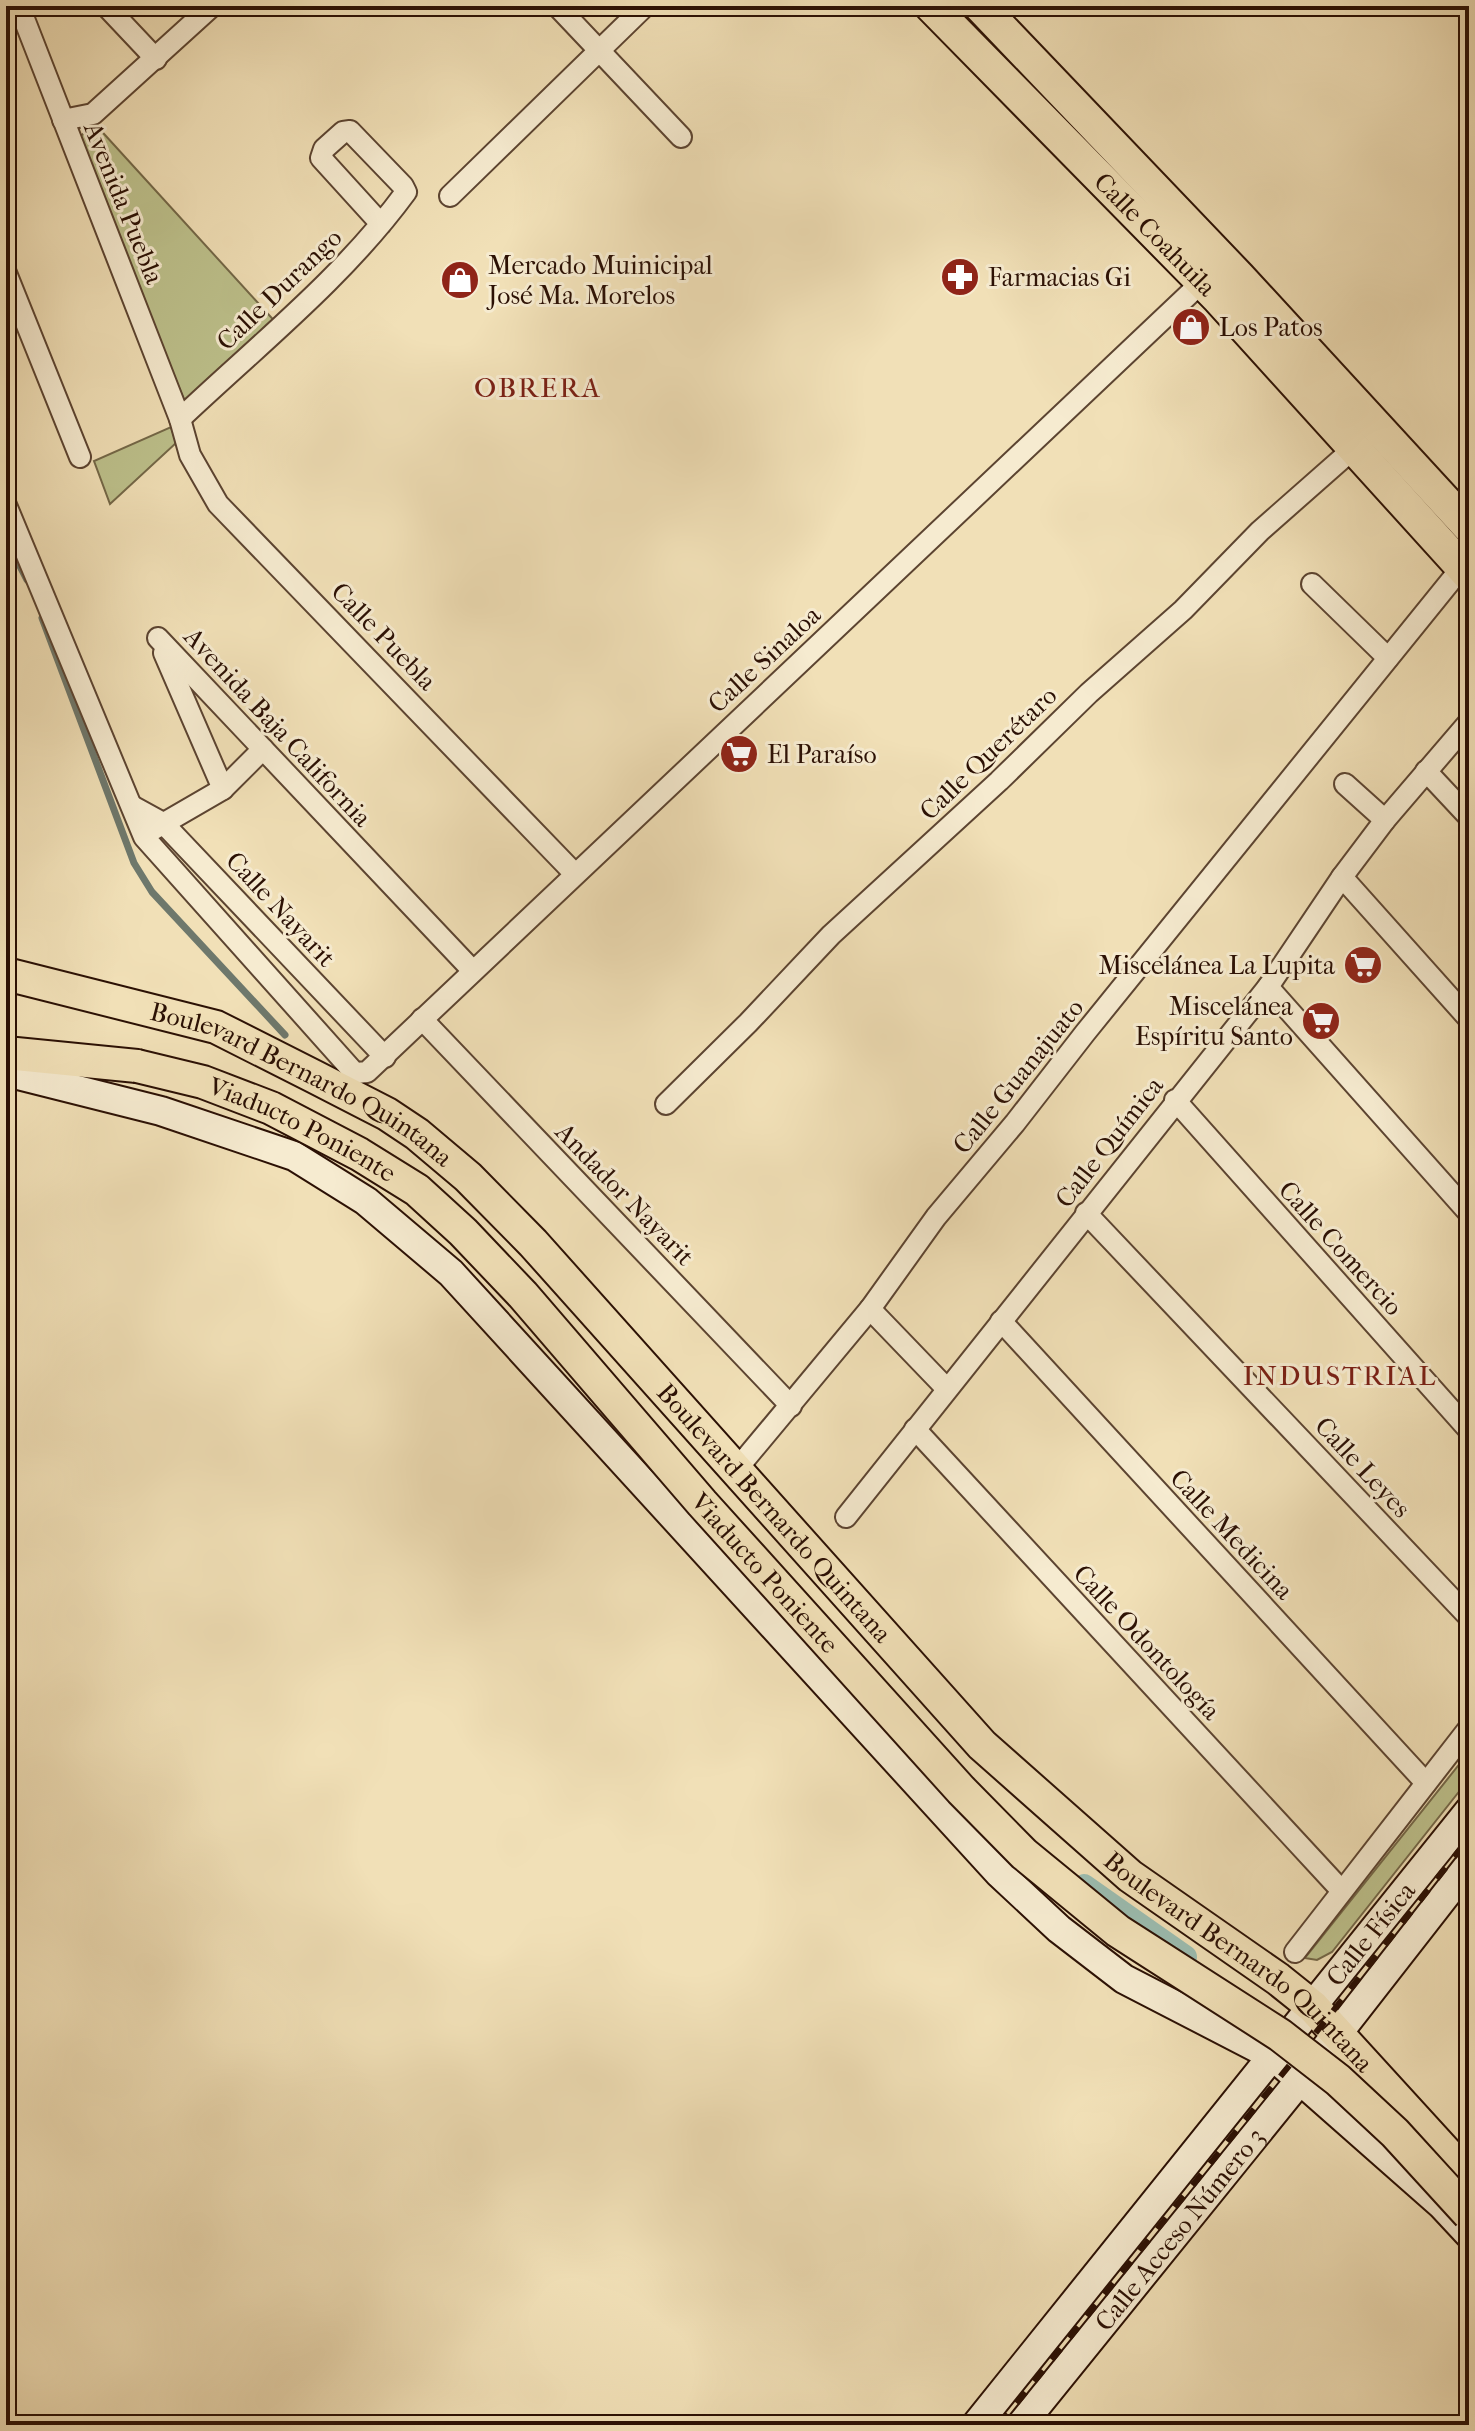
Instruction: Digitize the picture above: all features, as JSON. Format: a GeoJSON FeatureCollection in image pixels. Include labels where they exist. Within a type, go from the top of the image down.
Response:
{"type":"FeatureCollection","features":[{"type":"Feature","properties":{"kind":"main road","name":"Calle Coahuila"},"geometry":{"type":"LineString","coordinates":[[931,6],[1202,282],[1466,571]]}},
{"type":"Feature","properties":{"kind":"main road","name":"Calle Coahuila"},"geometry":{"type":"LineString","coordinates":[[980,6],[1239,277],[1469,527]]}},
{"type":"Feature","properties":{"kind":"main road","name":"Boulevard Bernardo Quintana"},"geometry":{"type":"LineString","coordinates":[[6,974],[132,1003],[216,1027],[387,1114],[417,1134],[468,1177],[533,1243],[982,1745],[1130,1876],[1313,2007],[1469,2178]]}},
{"type":"Feature","properties":{"kind":"main road","name":"Viaducto Poniente"},"geometry":{"type":"LineString","coordinates":[[6,1053],[137,1066],[203,1082],[271,1108],[359,1154],[417,1190],[463,1232],[523,1295],[722,1526],[961,1790],[1024,1854],[1118,1931],[1280,2035],[1338,2080],[1395,2133],[1469,2214]]}},
{"type":"Feature","properties":{"kind":"street","name":"Avenida Puebla"},"geometry":{"type":"LineString","coordinates":[[19,6],[180,419]]}},
{"type":"Feature","properties":{"kind":"street"},"geometry":{"type":"LineString","coordinates":[[106,6],[156,59]]}},
{"type":"Feature","properties":{"kind":"street"},"geometry":{"type":"LineString","coordinates":[[63,120],[93,114],[212,6]]}},
{"type":"Feature","properties":{"kind":"street"},"geometry":{"type":"LineString","coordinates":[[557,6],[681,137]]}},
{"type":"Feature","properties":{"kind":"street"},"geometry":{"type":"LineString","coordinates":[[450,196],[640,8]]}},
{"type":"Feature","properties":{"kind":"street","name":"Calle Durango"},"geometry":{"type":"LineString","coordinates":[[180,419],[346,263],[381,224],[406,191],[350,131],[343,132],[322,152],[324,162],[381,224]]}},
{"type":"Feature","properties":{"kind":"street"},"geometry":{"type":"LineString","coordinates":[[6,273],[80,457]]}},
{"type":"Feature","properties":{"kind":"street","name":"Calle Sinaloa"},"geometry":{"type":"LineString","coordinates":[[362,1073],[371,1070],[385,1057],[1202,282]]}},
{"type":"Feature","properties":{"kind":"street","name":"Calle Puebla"},"geometry":{"type":"LineString","coordinates":[[180,419],[190,455],[218,504],[575,874]]}},
{"type":"Feature","properties":{"kind":"street","name":"Calle Querétaro"},"geometry":{"type":"LineString","coordinates":[[666,1104],[831,935],[999,781],[1089,693],[1183,610],[1260,531],[1353,449]]}},
{"type":"Feature","properties":{"kind":"street","name":"Calle Nayarit"},"geometry":{"type":"LineString","coordinates":[[6,505],[144,837],[352,1070],[362,1073]]}},
{"type":"Feature","properties":{"kind":"street","name":"Calle Guanajuato"},"geometry":{"type":"LineString","coordinates":[[736,1470],[870,1309],[936,1217],[1388,658],[1466,571]]}},
{"type":"Feature","properties":{"kind":"street"},"geometry":{"type":"LineString","coordinates":[[1312,584],[1388,658]]}},
{"type":"Feature","properties":{"kind":"street","name":"Avenida Baja California"},"geometry":{"type":"LineString","coordinates":[[223,789],[158,638],[473,971]]}},
{"type":"Feature","properties":{"kind":"street","name":"Calle Química"},"geometry":{"type":"LineString","coordinates":[[846,1517],[1268,987],[1342,877],[1385,820],[1469,722]]}},
{"type":"Feature","properties":{"kind":"street"},"geometry":{"type":"LineString","coordinates":[[144,837],[223,789],[263,749]]}},
{"type":"Feature","properties":{"kind":"street"},"geometry":{"type":"LineString","coordinates":[[1426,771],[1469,817]]}},
{"type":"Feature","properties":{"kind":"street"},"geometry":{"type":"LineString","coordinates":[[1345,784],[1385,820]]}},
{"type":"Feature","properties":{"kind":"street","name":"Calle Nayarit"},"geometry":{"type":"LineString","coordinates":[[132,806],[163,823],[385,1057]]}},
{"type":"Feature","properties":{"kind":"street"},"geometry":{"type":"LineString","coordinates":[[1342,877],[1469,1019]]}},
{"type":"Feature","properties":{"kind":"street"},"geometry":{"type":"LineString","coordinates":[[1268,987],[1469,1213]]}},
{"type":"Feature","properties":{"kind":"street","name":"Andador Nayarit"},"geometry":{"type":"LineString","coordinates":[[422,1019],[791,1406]]}},
{"type":"Feature","properties":{"kind":"street","name":"Boulevard Bernardo Quintana"},"geometry":{"type":"LineString","coordinates":[[6,1072],[161,1111],[294,1156],[366,1201],[451,1273],[999,1873],[1059,1929],[1124,1979],[1273,2056],[1442,2205],[1469,2234]]}},
{"type":"Feature","properties":{"kind":"street","name":"Calle Comercio"},"geometry":{"type":"LineString","coordinates":[[1175,1100],[1469,1430]]}},
{"type":"Feature","properties":{"kind":"street","name":"Calle Leyes"},"geometry":{"type":"LineString","coordinates":[[1086,1213],[1469,1617]]}},
{"type":"Feature","properties":{"kind":"street"},"geometry":{"type":"LineString","coordinates":[[870,1309],[947,1389]]}},
{"type":"Feature","properties":{"kind":"street","name":"Calle Medicina"},"geometry":{"type":"LineString","coordinates":[[1001,1321],[1426,1783]]}},
{"type":"Feature","properties":{"kind":"street","name":"Calle Odontología"},"geometry":{"type":"LineString","coordinates":[[915,1429],[1341,1890]]}},
{"type":"Feature","properties":{"kind":"street","name":"Calle Física"},"geometry":{"type":"LineString","coordinates":[[1295,1952],[1469,1728]]}},
{"type":"Feature","properties":{"kind":"street","name":"Calle Física"},"geometry":{"type":"LineString","coordinates":[[1273,2056],[1469,1811]]}},
{"type":"Feature","properties":{"kind":"street","name":"Calle Acceso Número 3"},"geometry":{"type":"LineString","coordinates":[[1021,2425],[1338,2033],[1469,1865]]}},
{"type":"Feature","properties":{"kind":"street","name":"Calle Acceso Número 3"},"geometry":{"type":"LineString","coordinates":[[976,2425],[1273,2056]]}},
{"type":"Feature","properties":{"kind":"green space"},"geometry":{"type":"Polygon","coordinates":[[[95,124],[279,326],[189,412],[77,139],[95,124]]]}},
{"type":"Feature","properties":{"kind":"green space"},"geometry":{"type":"Polygon","coordinates":[[[171,427],[176,443],[110,504],[94,461],[171,427]]]}},
{"type":"Feature","properties":{"kind":"green space"},"geometry":{"type":"Polygon","coordinates":[[[1469,1752],[1469,1779],[1332,1952],[1317,1960],[1305,1958],[1469,1752]]]}},
{"type":"Feature","properties":{"kind":"waterway"},"geometry":{"type":"LineString","coordinates":[[6,539],[27,580]]}},
{"type":"Feature","properties":{"kind":"waterway"},"geometry":{"type":"LineString","coordinates":[[42,618],[134,863],[152,892],[285,1035]]}},
{"type":"Feature","properties":{"kind":"waterway"},"geometry":{"type":"LineString","coordinates":[[1084,1886],[1185,1957]]}},
{"type":"Feature","properties":{"kind":"railway"},"geometry":{"type":"LineString","coordinates":[[999,2425],[1469,1838]]}},
{"type":"Feature","properties":{"kind":"place","name":"Farmacias Gi"},"geometry":{"type":"Point","coordinates":[960,277]}},
{"type":"Feature","properties":{"kind":"place","name":"Mercado Muinicipal José Ma. Morelos"},"geometry":{"type":"Point","coordinates":[460,280]}},
{"type":"Feature","properties":{"kind":"place","name":"Los Patos"},"geometry":{"type":"Point","coordinates":[1191,327]}},
{"type":"Feature","properties":{"kind":"place","name":"El Paraíso"},"geometry":{"type":"Point","coordinates":[739,754]}},
{"type":"Feature","properties":{"kind":"place","name":"Miscelánea La Lupita"},"geometry":{"type":"Point","coordinates":[1363,965]}},
{"type":"Feature","properties":{"kind":"place","name":"Miscelánea Espíritu Santo"},"geometry":{"type":"Point","coordinates":[1321,1021]}},
{"type":"Feature","properties":{"kind":"district","name":"OBRERA"},"geometry":{"type":"Point","coordinates":[538,387]}},
{"type":"Feature","properties":{"kind":"district","name":"INDUSTRIAL"},"geometry":{"type":"Point","coordinates":[1340,1375]}}]}
